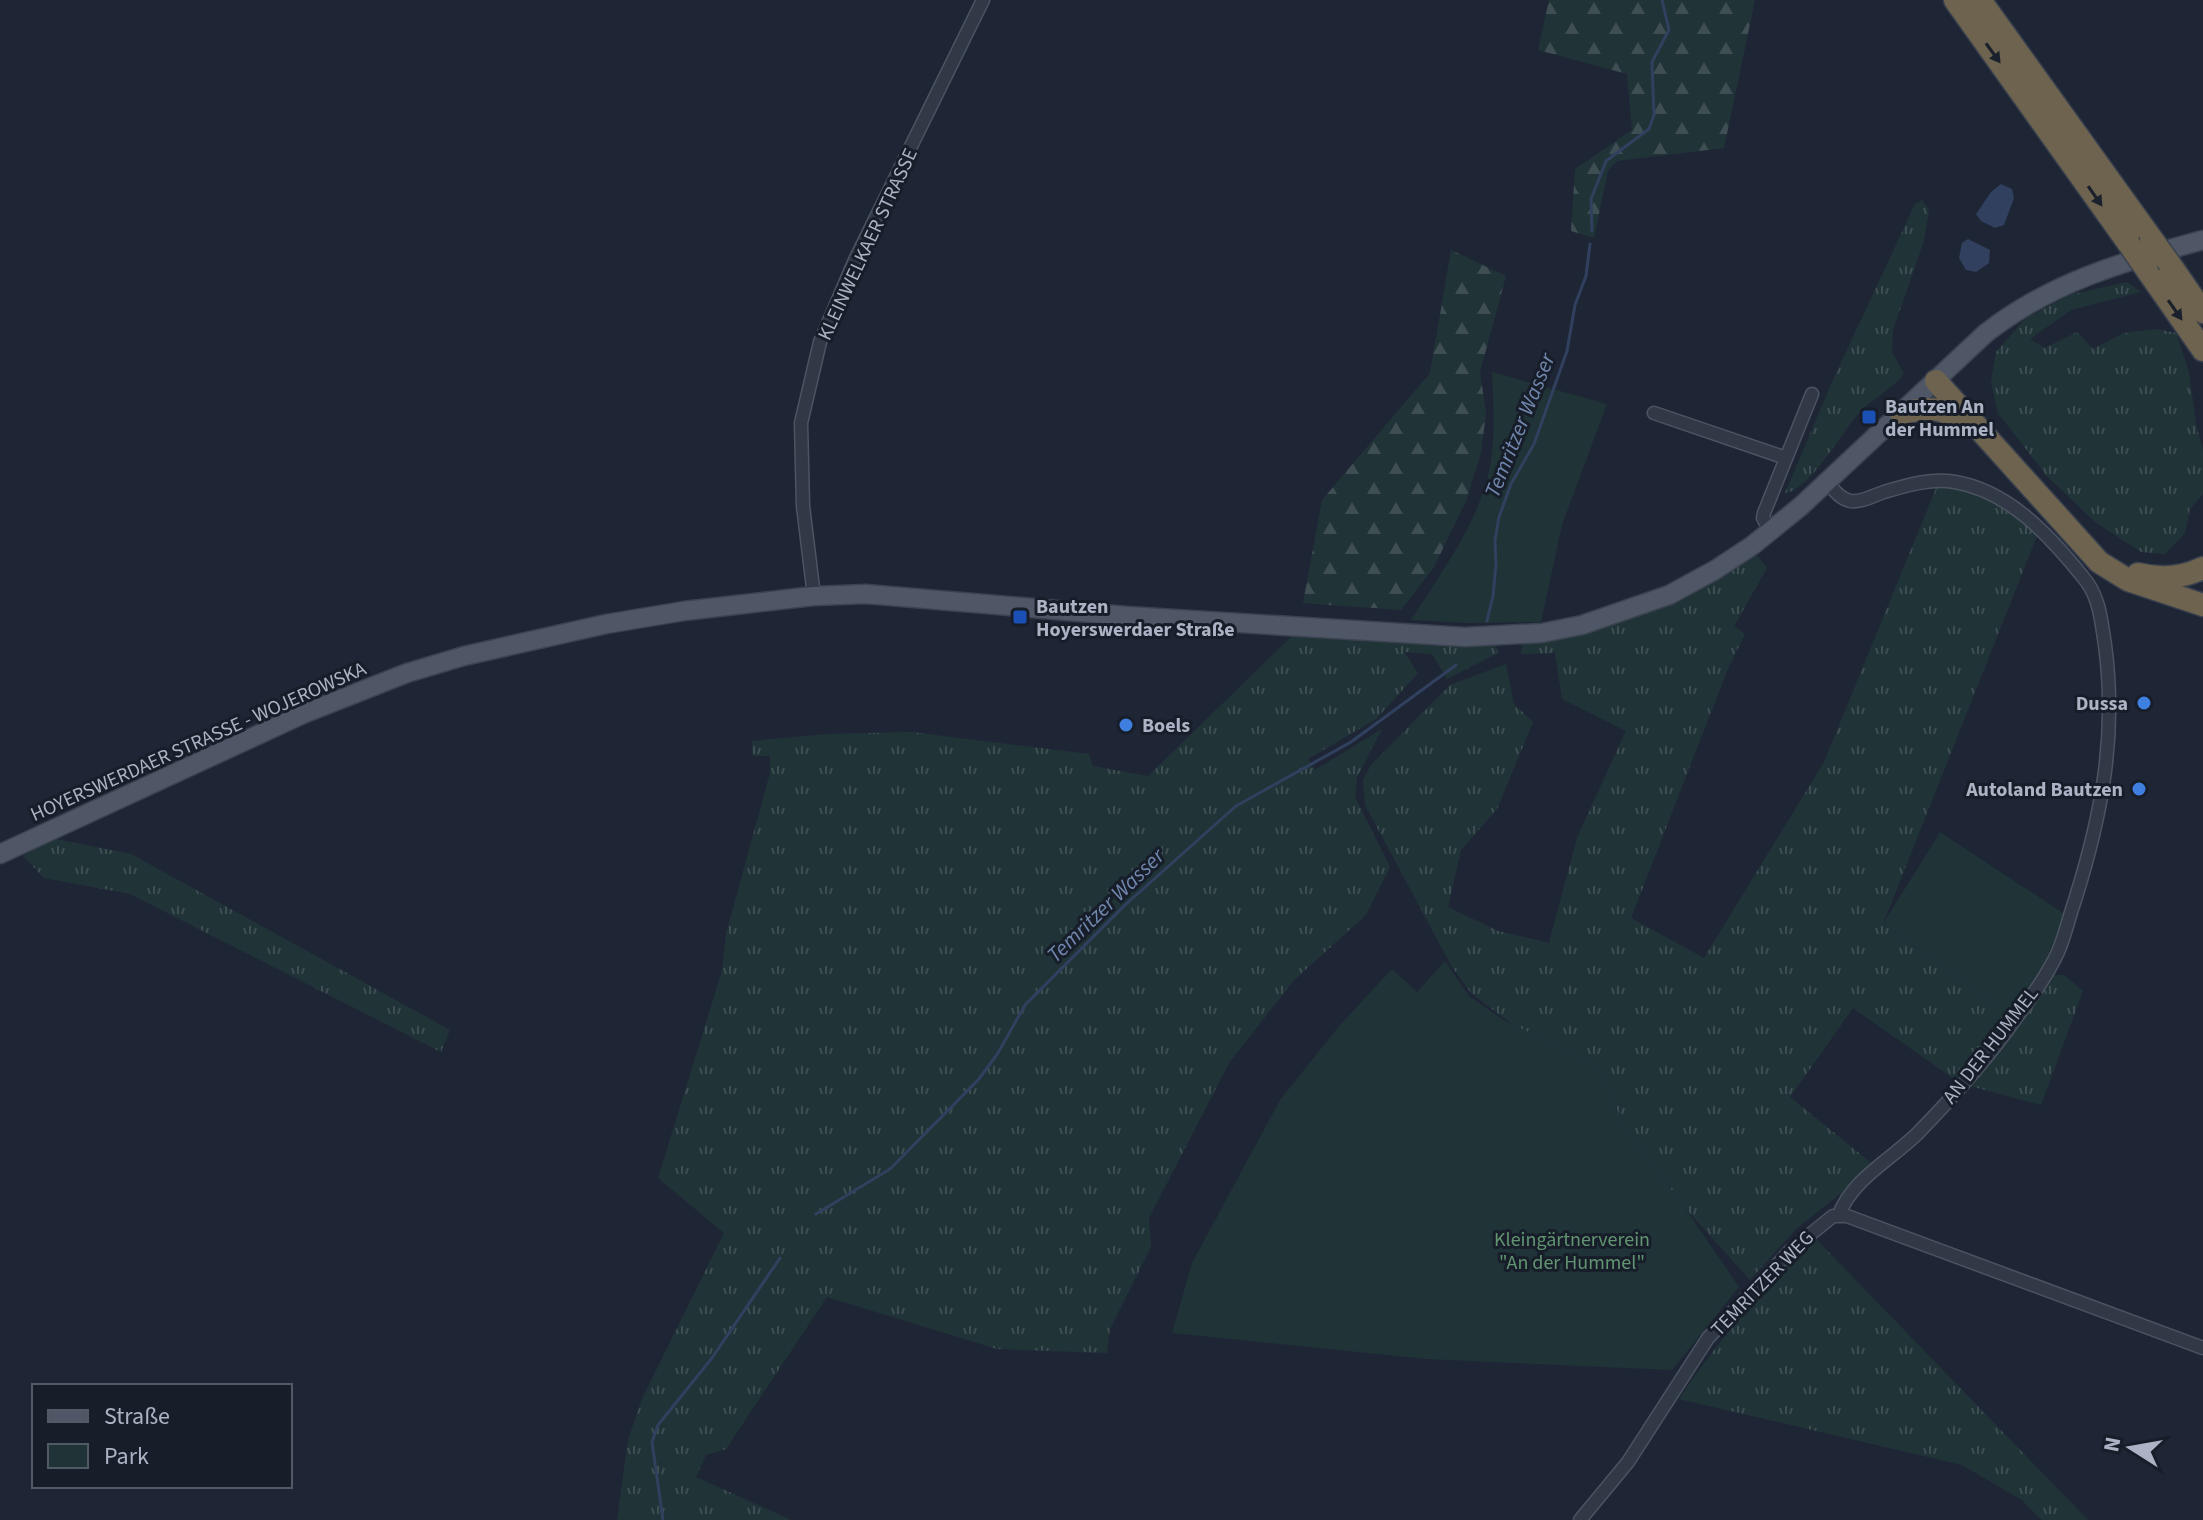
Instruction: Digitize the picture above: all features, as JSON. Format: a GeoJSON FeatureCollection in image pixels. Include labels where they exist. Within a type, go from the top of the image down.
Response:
{"type":"FeatureCollection","features":[{"type":"Feature","properties":{"kind":"highway"},"geometry":{"type":"LineString","coordinates":[[1965,2],[2032,75],[2158,266],[2203,350]]}},
{"type":"Feature","properties":{"kind":"highway"},"geometry":{"type":"LineString","coordinates":[[1965,2],[2027,99],[2140,241]]}},
{"type":"Feature","properties":{"kind":"highway"},"geometry":{"type":"LineString","coordinates":[[2158,266],[2203,312]]}},
{"type":"Feature","properties":{"kind":"highway"},"geometry":{"type":"LineString","coordinates":[[1936,381],[2099,562],[2121,576],[2203,605]]}},
{"type":"Feature","properties":{"kind":"highway"},"geometry":{"type":"LineString","coordinates":[[1901,413],[1942,409],[1978,427]]}},
{"type":"Feature","properties":{"kind":"highway"},"geometry":{"type":"LineString","coordinates":[[2075,534],[2133,573],[2154,578],[2177,577],[2203,568]]}},
{"type":"Feature","properties":{"kind":"main road","name":"HOYERSWERDAER STRASSE - WOJEROWSKA"},"geometry":{"type":"LineString","coordinates":[[0,854],[303,714],[407,673],[464,656],[606,624],[684,611],[814,596],[877,594],[1465,637],[1542,633],[1582,625],[1669,595],[1715,570],[1771,532],[2017,308],[2053,289],[2108,268],[2203,240]]}},
{"type":"Feature","properties":{"kind":"street","name":"KLEINWELKAER STRASSE"},"geometry":{"type":"LineString","coordinates":[[814,596],[803,506],[801,423],[820,342],[855,260],[983,0]]}},
{"type":"Feature","properties":{"kind":"street"},"geometry":{"type":"LineString","coordinates":[[1771,532],[1763,518],[1764,513],[1812,394]]}},
{"type":"Feature","properties":{"kind":"street"},"geometry":{"type":"LineString","coordinates":[[1654,413],[1786,458]]}},
{"type":"Feature","properties":{"kind":"street","name":"AN DER HUMMEL"},"geometry":{"type":"LineString","coordinates":[[1827,482],[1840,496],[1853,502],[1919,483],[1956,482],[1995,494],[2016,507],[2084,577],[2093,591],[2100,606],[2110,686],[2107,764],[2098,814],[2087,862],[2058,953],[2016,1019],[1972,1072],[1917,1133],[1858,1186],[1842,1206],[1839,1215]]}},
{"type":"Feature","properties":{"kind":"street"},"geometry":{"type":"LineString","coordinates":[[1839,1215],[2203,1348]]}},
{"type":"Feature","properties":{"kind":"street","name":"TEMRITZER WEG"},"geometry":{"type":"LineString","coordinates":[[1580,1520],[1628,1462],[1708,1338],[1791,1250],[1827,1219],[1839,1215]]}},
{"type":"Feature","properties":{"kind":"green space"},"geometry":{"type":"Polygon","coordinates":[[[1549,0],[1755,0],[1724,148],[1617,161],[1608,170],[1594,238],[1571,231],[1575,169],[1632,130],[1627,74],[1538,50],[1549,0]]]}},
{"type":"Feature","properties":{"kind":"green space"},"geometry":{"type":"Polygon","coordinates":[[[1922,200],[1929,210],[1924,241],[1893,330],[1892,352],[1904,374],[1861,411],[1805,482],[1785,493],[1832,382],[1915,204],[1922,200]]]}},
{"type":"Feature","properties":{"kind":"green space"},"geometry":{"type":"Polygon","coordinates":[[[1451,250],[1506,276],[1480,372],[1486,413],[1481,453],[1466,501],[1434,567],[1401,610],[1303,603],[1322,500],[1430,373],[1451,250]]]}},
{"type":"Feature","properties":{"kind":"green space"},"geometry":{"type":"Polygon","coordinates":[[[2127,282],[2141,292],[2071,310],[2030,339],[2045,348],[2077,332],[2093,349],[2124,333],[2156,329],[2176,333],[2189,372],[2203,450],[2203,494],[2190,509],[2185,533],[2165,554],[2141,552],[2095,522],[2046,475],[1998,413],[1991,382],[1996,352],[2025,319],[2069,295],[2127,282]]]}},
{"type":"Feature","properties":{"kind":"green space"},"geometry":{"type":"Polygon","coordinates":[[[1492,372],[1607,404],[1562,525],[1541,622],[1411,620],[1449,561],[1481,498],[1493,443],[1492,372]]]}},
{"type":"Feature","properties":{"kind":"green space"},"geometry":{"type":"Polygon","coordinates":[[[1937,486],[1991,497],[2011,508],[2037,536],[1883,924],[2012,1016],[1957,1081],[1853,1008],[1790,1097],[1875,1166],[1796,1229],[1750,1280],[1685,1208],[1626,1130],[1597,1065],[1513,1025],[1471,993],[1452,967],[1365,805],[1363,780],[1371,765],[1450,685],[1506,664],[1514,704],[1533,722],[1497,809],[1461,850],[1448,907],[1498,931],[1549,943],[1577,838],[1626,731],[1562,699],[1555,653],[1521,654],[1522,643],[1589,629],[1755,553],[1767,568],[1734,626],[1745,634],[1727,671],[1631,918],[1704,958],[1824,762],[1937,486]]]}},
{"type":"Feature","properties":{"kind":"green space"},"geometry":{"type":"Polygon","coordinates":[[[1292,636],[1496,645],[1498,653],[1447,679],[1432,654],[1404,652],[1418,673],[1376,719],[1308,759],[1315,770],[1382,729],[1357,777],[1355,797],[1390,867],[1366,915],[1294,980],[1229,1063],[1149,1218],[1151,1247],[1110,1329],[1107,1353],[997,1349],[827,1297],[726,1449],[706,1455],[696,1477],[791,1520],[617,1520],[628,1440],[642,1399],[724,1233],[658,1178],[722,971],[726,934],[770,773],[770,756],[753,756],[752,741],[827,734],[911,732],[1089,754],[1093,766],[1148,776],[1292,636]]]}},
{"type":"Feature","properties":{"kind":"green space"},"geometry":{"type":"Polygon","coordinates":[[[1940,832],[2066,915],[2042,968],[2012,1016],[1883,924],[1940,832]]]}},
{"type":"Feature","properties":{"kind":"green space"},"geometry":{"type":"Polygon","coordinates":[[[51,838],[131,854],[450,1030],[441,1052],[130,894],[44,878],[23,856],[51,838]]]}},
{"type":"Feature","properties":{"kind":"green space","name":"Kleingärtnerverein \"An der Hummel\""},"geometry":{"type":"Polygon","coordinates":[[[1445,961],[1469,996],[1505,1021],[1597,1065],[1626,1130],[1739,1287],[1672,1370],[1426,1359],[1172,1333],[1192,1263],[1280,1100],[1340,1025],[1392,969],[1417,992],[1445,961]]]}},
{"type":"Feature","properties":{"kind":"green space"},"geometry":{"type":"Polygon","coordinates":[[[2051,975],[2064,975],[2083,991],[2041,1105],[1970,1086],[2051,975]]]}},
{"type":"Feature","properties":{"kind":"green space"},"geometry":{"type":"Polygon","coordinates":[[[1815,1238],[2088,1520],[2042,1520],[2022,1500],[1962,1465],[1679,1399],[1742,1315],[1815,1238]]]}},
{"type":"Feature","properties":{"kind":"water"},"geometry":{"type":"Polygon","coordinates":[[[2001,184],[2012,189],[2014,198],[2004,225],[1995,228],[1981,221],[1976,214],[1991,192],[2001,184]]]}},
{"type":"Feature","properties":{"kind":"water"},"geometry":{"type":"Polygon","coordinates":[[[1968,239],[1990,250],[1989,263],[1976,272],[1966,270],[1959,258],[1962,243],[1968,239]]]}},
{"type":"Feature","properties":{"kind":"waterway","name":"Temritzer Wasser"},"geometry":{"type":"LineString","coordinates":[[1592,231],[1591,199],[1606,161],[1649,129],[1654,115],[1652,62],[1669,30],[1662,0]]}},
{"type":"Feature","properties":{"kind":"waterway","name":"Temritzer Wasser"},"geometry":{"type":"LineString","coordinates":[[1487,621],[1493,596],[1499,517],[1511,484],[1534,444],[1567,351],[1575,305],[1586,276],[1590,244]]}},
{"type":"Feature","properties":{"kind":"waterway","name":"Temritzer Wasser"},"geometry":{"type":"LineString","coordinates":[[816,1214],[890,1169],[979,1079],[998,1053],[1025,1005],[1125,905],[1236,806],[1351,742],[1456,665]]}},
{"type":"Feature","properties":{"kind":"waterway","name":"Temritzer Wasser"},"geometry":{"type":"LineString","coordinates":[[663,1520],[652,1442],[658,1425],[712,1358],[780,1258]]}},
{"type":"Feature","properties":{"kind":"place","name":"Bautzen An der Hummel"},"geometry":{"type":"Point","coordinates":[1869,417]}},
{"type":"Feature","properties":{"kind":"place","name":"Bautzen Hoyerswerdaer Straße"},"geometry":{"type":"Point","coordinates":[1020,617]}},
{"type":"Feature","properties":{"kind":"place","name":"Dussa"},"geometry":{"type":"Point","coordinates":[2144,703]}},
{"type":"Feature","properties":{"kind":"place","name":"Boels"},"geometry":{"type":"Point","coordinates":[1126,725]}},
{"type":"Feature","properties":{"kind":"place","name":"Autoland Bautzen"},"geometry":{"type":"Point","coordinates":[2139,789]}}]}
